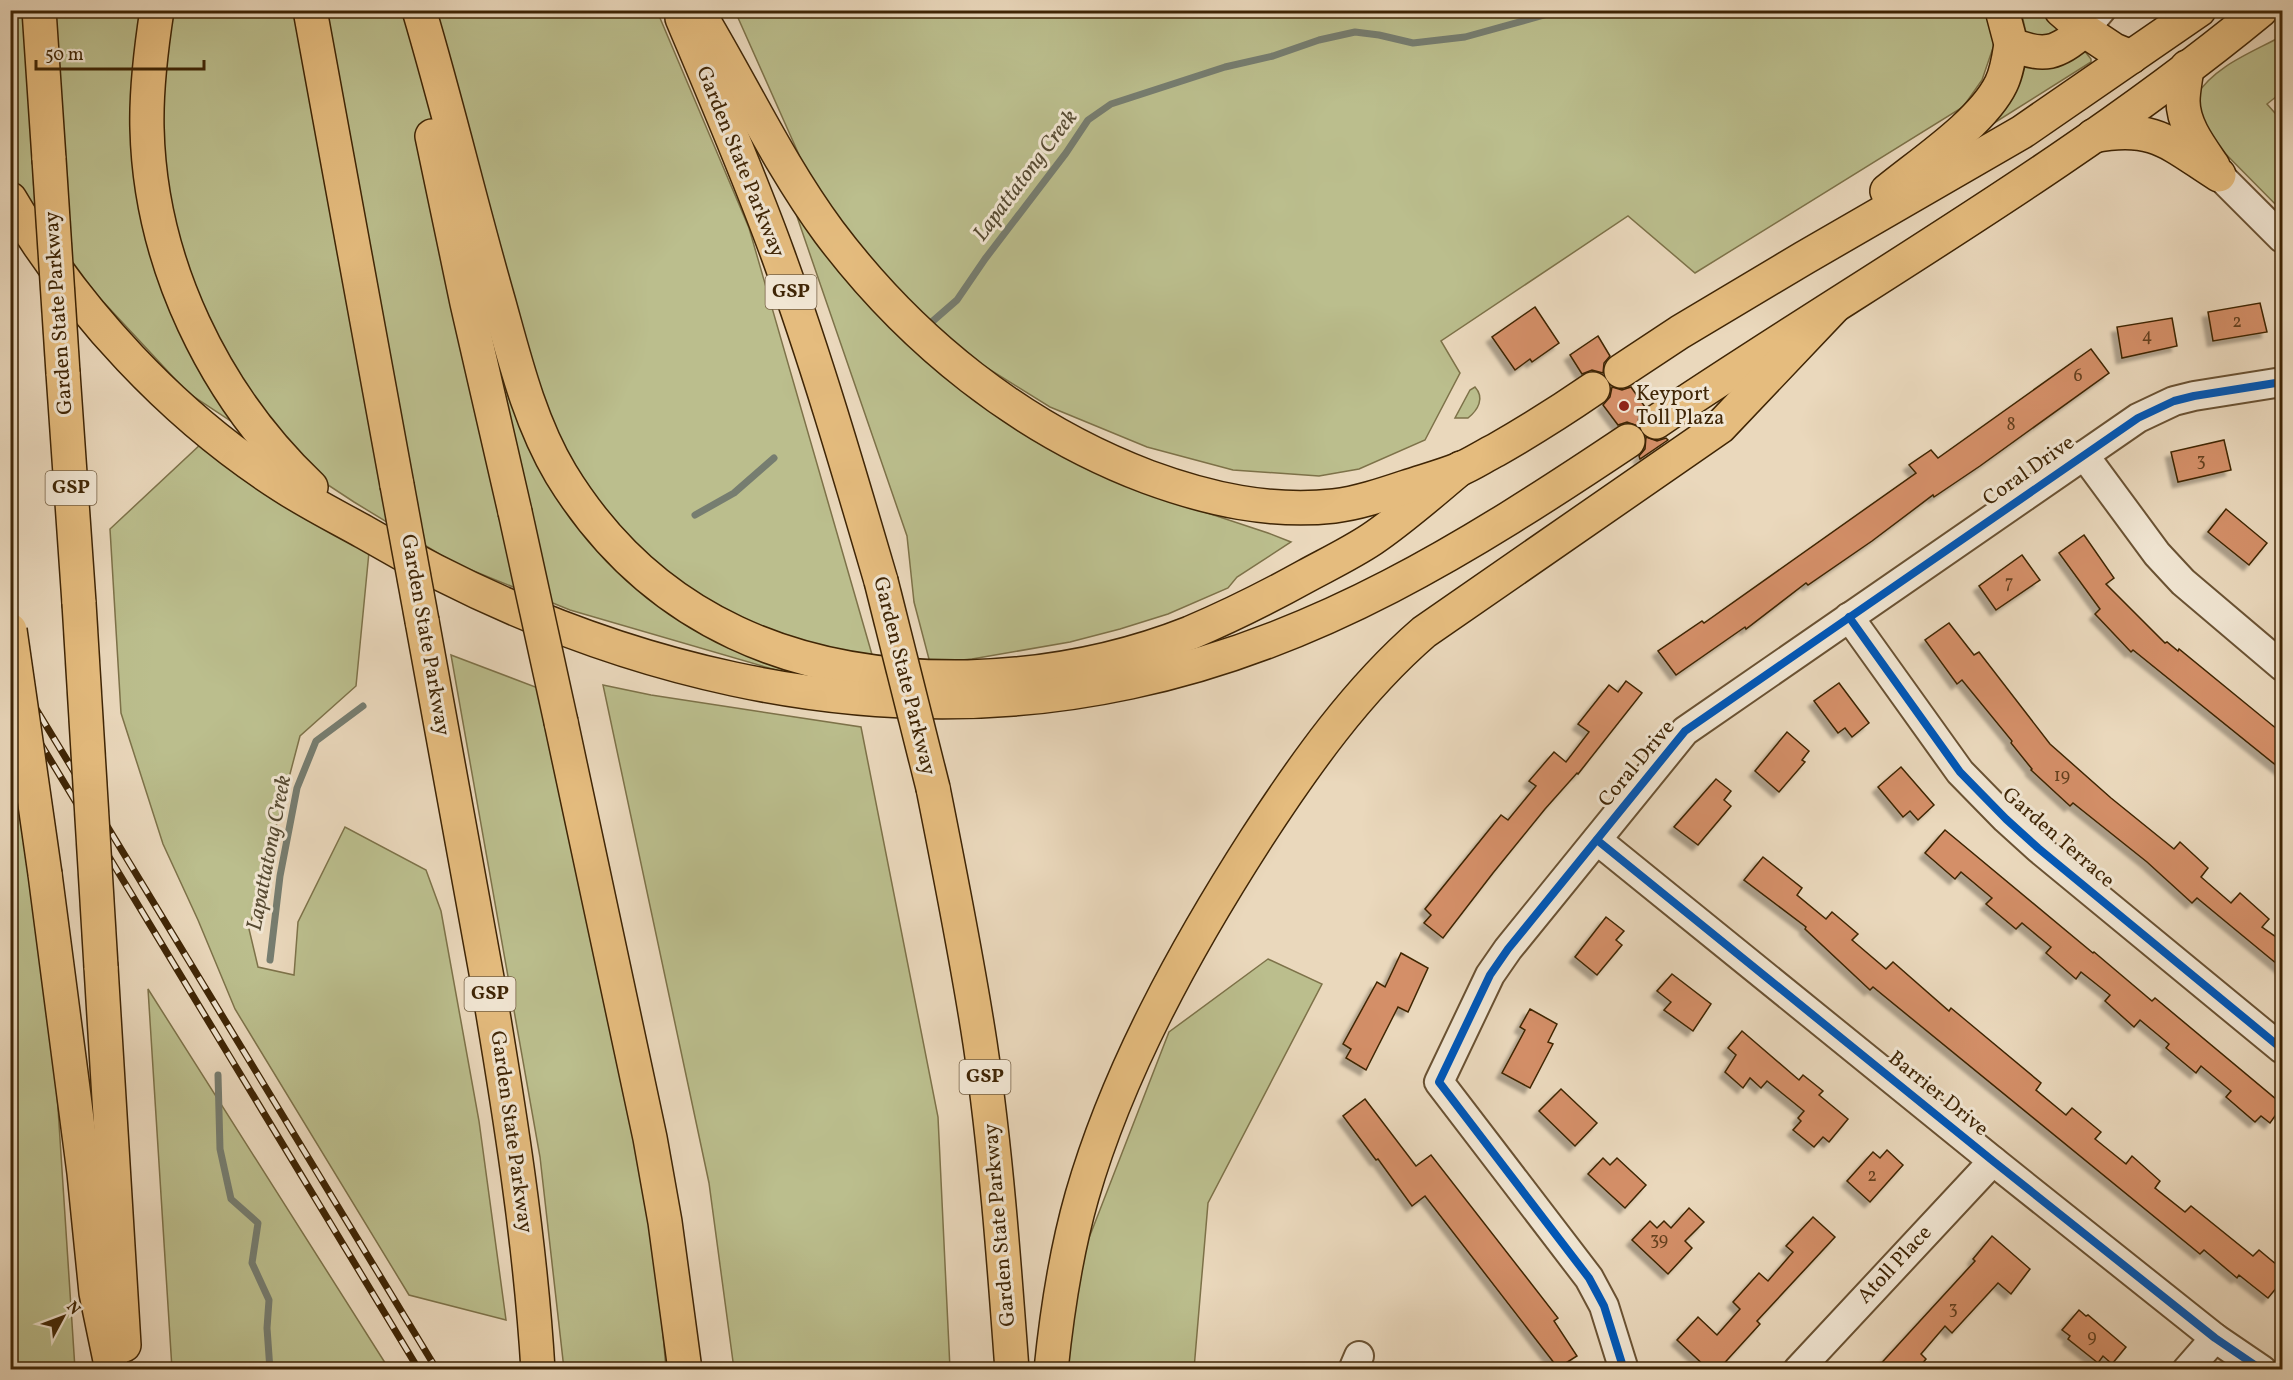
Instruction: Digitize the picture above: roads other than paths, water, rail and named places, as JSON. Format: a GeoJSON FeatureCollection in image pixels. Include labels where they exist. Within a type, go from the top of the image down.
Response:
{"type":"FeatureCollection","features":[{"type":"Feature","properties":{"kind":"main road","name":"Garden State Parkway"},"geometry":{"type":"LineString","coordinates":[[39,10],[79,603],[125,1370]]}},
{"type":"Feature","properties":{"kind":"main road"},"geometry":{"type":"LineString","coordinates":[[157,10],[148,107],[149,159],[160,228],[177,285],[213,362],[253,424],[293,470],[349,524]]}},
{"type":"Feature","properties":{"kind":"main road","name":"Garden State Parkway"},"geometry":{"type":"LineString","coordinates":[[310,10],[470,876],[507,1099],[532,1286],[538,1370]]}},
{"type":"Feature","properties":{"kind":"main road"},"geometry":{"type":"LineString","coordinates":[[406,10],[467,303],[515,512],[650,1138],[665,1222],[685,1370]]}},
{"type":"Feature","properties":{"kind":"main road"},"geometry":{"type":"LineString","coordinates":[[419,10],[441,82],[476,223],[508,334],[532,412],[550,453],[598,526],[638,568],[682,602],[714,622],[756,643],[784,653],[843,668],[926,677],[1004,675],[1060,669],[1104,660],[1188,633],[1266,598],[1374,538],[1461,468]]}},
{"type":"Feature","properties":{"kind":"main road","name":"Garden State Parkway"},"geometry":{"type":"LineString","coordinates":[[679,10],[745,167],[778,256],[832,419],[881,581],[933,788],[980,1044],[992,1137],[1012,1370]]}},
{"type":"Feature","properties":{"kind":"main road"},"geometry":{"type":"LineString","coordinates":[[697,10],[784,165],[847,255],[896,311],[925,339],[979,383],[1067,440],[1125,468],[1199,494],[1253,505],[1334,506],[1391,492],[1461,468],[1527,432],[1593,389]]}},
{"type":"Feature","properties":{"kind":"main road"},"geometry":{"type":"LineString","coordinates":[[1804,258],[1984,111],[2002,83],[2008,64],[2011,44],[2002,10]]}},
{"type":"Feature","properties":{"kind":"main road"},"geometry":{"type":"LineString","coordinates":[[1621,371],[1680,332],[1804,258],[2022,132],[2199,10]]}},
{"type":"Feature","properties":{"kind":"main road"},"geometry":{"type":"LineString","coordinates":[[1656,422],[1918,254],[2092,136],[2228,37],[2260,10]]}},
{"type":"Feature","properties":{"kind":"main road"},"geometry":{"type":"LineString","coordinates":[[2228,37],[2282,10]]}},
{"type":"Feature","properties":{"kind":"main road"},"geometry":{"type":"LineString","coordinates":[[2011,44],[2042,54],[2066,45],[2082,17],[2114,50],[2131,57]]}},
{"type":"Feature","properties":{"kind":"main road"},"geometry":{"type":"LineString","coordinates":[[2187,67],[2183,101],[2184,114],[2199,146],[2219,175]]}},
{"type":"Feature","properties":{"kind":"main road"},"geometry":{"type":"LineString","coordinates":[[2092,136],[2116,132],[2154,135],[2170,142],[2219,175]]}},
{"type":"Feature","properties":{"kind":"main road"},"geometry":{"type":"LineString","coordinates":[[10,199],[44,252],[90,314],[168,395],[256,468],[285,487],[399,553],[494,601],[593,639],[687,668],[781,688],[881,701],[931,703],[1012,701],[1091,690],[1174,672],[1312,625],[1388,589],[1459,549],[1628,441]]}},
{"type":"Feature","properties":{"kind":"main road"},"geometry":{"type":"LineString","coordinates":[[1052,1370],[1062,1288],[1072,1234],[1082,1196],[1111,1114],[1142,1041],[1208,918],[1270,818],[1308,764],[1371,684],[1411,643],[1450,613],[1720,427],[1833,308]]}},
{"type":"Feature","properties":{"kind":"main road"},"geometry":{"type":"LineString","coordinates":[[10,630],[45,874],[85,1184],[96,1293],[112,1370]]}},
{"type":"Feature","properties":{"kind":"street"},"geometry":{"type":"LineString","coordinates":[[2219,175],[2283,238]]}},
{"type":"Feature","properties":{"kind":"street","name":"Coral Drive"},"geometry":{"type":"LineString","coordinates":[[1624,1370],[1604,1306],[1589,1278],[1439,1082],[1490,975],[1508,949],[1686,731],[2138,418],[2174,401],[2194,396],[2283,382]]}},
{"type":"Feature","properties":{"kind":"street"},"geometry":{"type":"LineString","coordinates":[[2084,455],[2157,554],[2183,582],[2283,666]]}},
{"type":"Feature","properties":{"kind":"street","name":"Garden Terrace"},"geometry":{"type":"LineString","coordinates":[[1850,617],[1960,772],[2006,819],[2038,848],[2283,1049]]}},
{"type":"Feature","properties":{"kind":"street","name":"Barrier Drive"},"geometry":{"type":"LineString","coordinates":[[1597,840],[2215,1338],[2262,1370]]}},
{"type":"Feature","properties":{"kind":"street","name":"Atoll Place"},"geometry":{"type":"LineString","coordinates":[[1798,1370],[1993,1161]]}},
{"type":"Feature","properties":{"kind":"street"},"geometry":{"type":"LineString","coordinates":[[2187,1370],[2215,1338]]}},
{"type":"Feature","properties":{"kind":"waterway","name":"Lapattatong Creek"},"geometry":{"type":"LineString","coordinates":[[926,327],[957,300],[1088,120],[1111,104],[1225,67],[1273,56],[1319,40],[1355,32],[1413,43],[1465,37],[1562,10]]}},
{"type":"Feature","properties":{"kind":"waterway","name":"Lapattatong Creek"},"geometry":{"type":"LineString","coordinates":[[695,515],[734,493],[774,458]]}},
{"type":"Feature","properties":{"kind":"waterway","name":"Lapattatong Creek"},"geometry":{"type":"LineString","coordinates":[[270,960],[280,876],[297,788],[316,741],[363,706]]}},
{"type":"Feature","properties":{"kind":"waterway","name":"Lapattatong Creek"},"geometry":{"type":"LineString","coordinates":[[218,1075],[220,1149],[231,1199],[258,1223],[252,1263],[269,1300],[267,1328],[270,1370]]}},
{"type":"Feature","properties":{"kind":"railway"},"geometry":{"type":"LineString","coordinates":[[10,666],[437,1370]]}},
{"type":"Feature","properties":{"kind":"railway"},"geometry":{"type":"LineString","coordinates":[[10,693],[419,1370]]}},
{"type":"Feature","properties":{"kind":"place","name":"Keyport Toll Plaza"},"geometry":{"type":"Point","coordinates":[1624,406]}}]}
